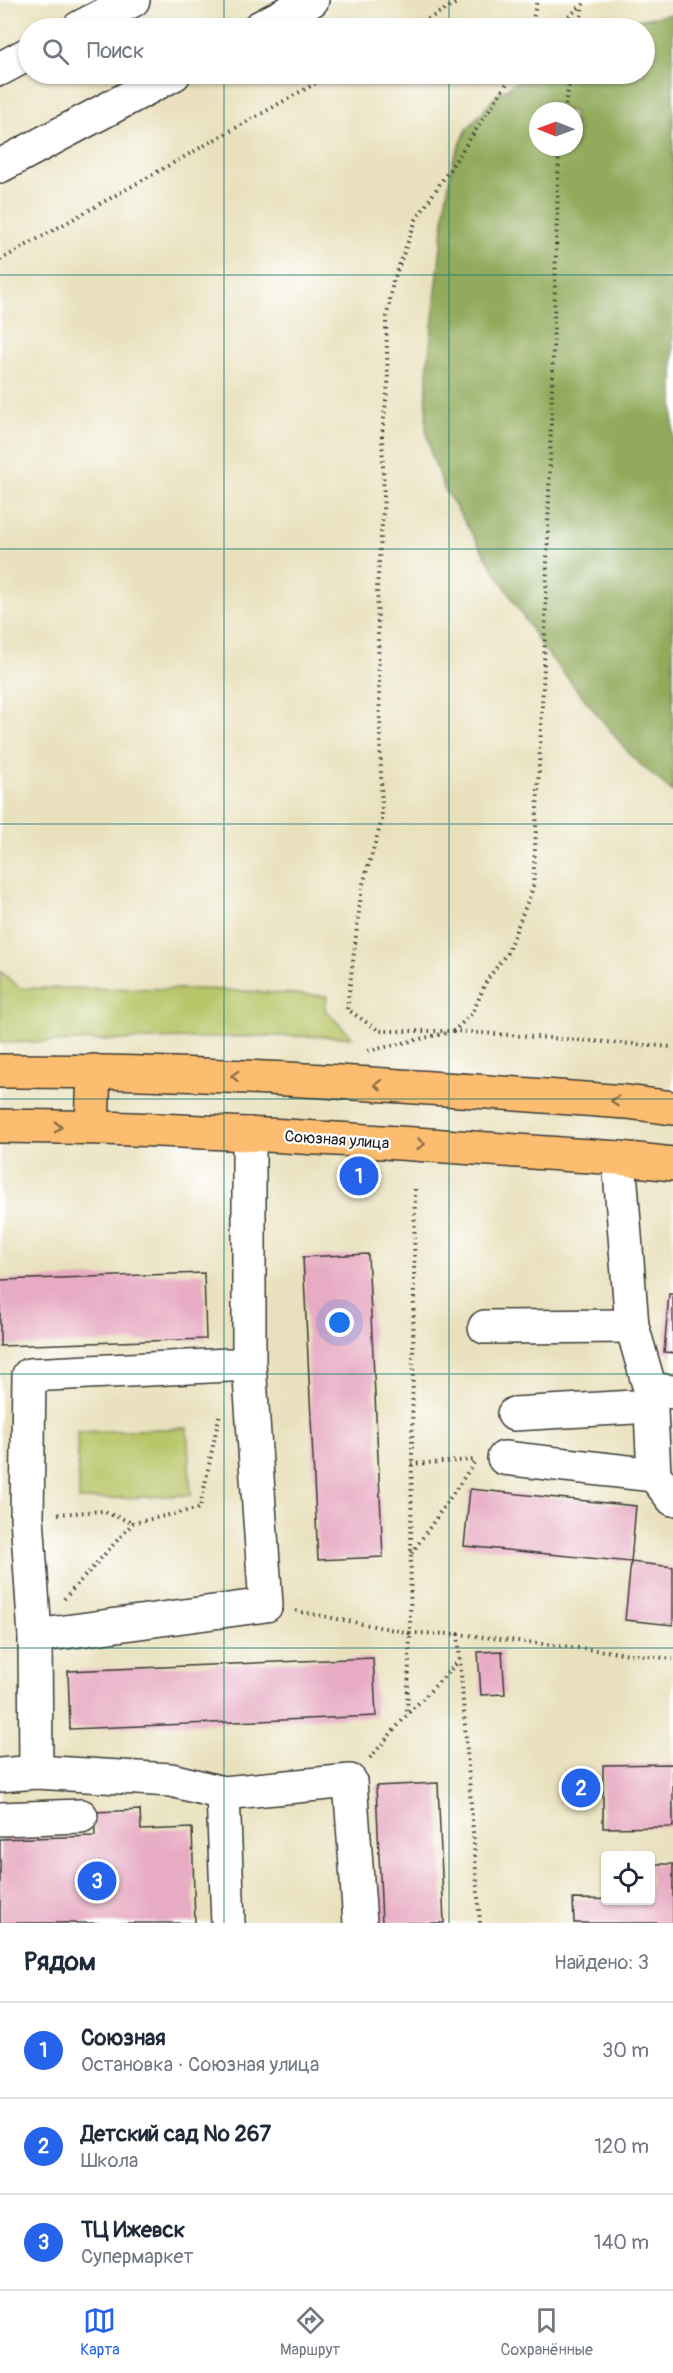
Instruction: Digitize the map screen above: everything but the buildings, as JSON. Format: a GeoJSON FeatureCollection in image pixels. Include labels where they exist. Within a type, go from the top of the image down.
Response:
{"type":"FeatureCollection","features":[{"type":"Feature","properties":{"kind":"main road"},"geometry":{"type":"LineString","coordinates":[[0,1071],[93,1071],[343,1082],[627,1102],[673,1108]]}},
{"type":"Feature","properties":{"kind":"main road"},"geometry":{"type":"LineString","coordinates":[[92,1127],[93,1071]]}},
{"type":"Feature","properties":{"kind":"main road","name":"Союзная улица"},"geometry":{"type":"LineString","coordinates":[[0,1126],[92,1127],[249,1134],[620,1158],[673,1164]]}},
{"type":"Feature","properties":{"kind":"lane"},"geometry":{"type":"LineString","coordinates":[[98,18],[133,0]]}},
{"type":"Feature","properties":{"kind":"lane"},"geometry":{"type":"LineString","coordinates":[[278,18],[312,0]]}},
{"type":"Feature","properties":{"kind":"lane"},"geometry":{"type":"LineString","coordinates":[[0,69],[18,59]]}},
{"type":"Feature","properties":{"kind":"lane"},"geometry":{"type":"LineString","coordinates":[[0,166],[155,84]]}},
{"type":"Feature","properties":{"kind":"lane"},"geometry":{"type":"LineString","coordinates":[[34,1636],[266,1605],[249,1364],[249,1134]]}},
{"type":"Feature","properties":{"kind":"lane"},"geometry":{"type":"LineString","coordinates":[[504,1458],[664,1487],[658,1396],[632,1326],[620,1158]]}},
{"type":"Feature","properties":{"kind":"lane"},"geometry":{"type":"LineString","coordinates":[[484,1327],[632,1326]]}},
{"type":"Feature","properties":{"kind":"lane"},"geometry":{"type":"LineString","coordinates":[[36,1772],[34,1636],[27,1517],[29,1375],[249,1364]]}},
{"type":"Feature","properties":{"kind":"lane"},"geometry":{"type":"LineString","coordinates":[[514,1414],[658,1396]]}},
{"type":"Feature","properties":{"kind":"lane"},"geometry":{"type":"LineString","coordinates":[[0,1775],[36,1772],[171,1780],[224,1793],[350,1781],[360,1923]]}},
{"type":"Feature","properties":{"kind":"lane"},"geometry":{"type":"LineString","coordinates":[[224,1793],[228,1923]]}},
{"type":"Feature","properties":{"kind":"lane"},"geometry":{"type":"LineString","coordinates":[[0,1818],[81,1816]]}},
{"type":"Feature","properties":{"kind":"path"},"geometry":{"type":"LineString","coordinates":[[430,18],[462,0]]}},
{"type":"Feature","properties":{"kind":"path"},"geometry":{"type":"LineString","coordinates":[[533,18],[537,0]]}},
{"type":"Feature","properties":{"kind":"path"},"geometry":{"type":"LineString","coordinates":[[566,18],[583,2]]}},
{"type":"Feature","properties":{"kind":"path"},"geometry":{"type":"LineString","coordinates":[[581,18],[583,2]]}},
{"type":"Feature","properties":{"kind":"path"},"geometry":{"type":"LineString","coordinates":[[0,260],[314,84]]}},
{"type":"Feature","properties":{"kind":"path"},"geometry":{"type":"LineString","coordinates":[[506,84],[416,220],[393,282],[386,321],[388,383],[382,435],[384,497],[377,588],[382,820],[362,887],[348,1009],[379,1031],[455,1031],[673,1047]]}},
{"type":"Feature","properties":{"kind":"path"},"geometry":{"type":"LineString","coordinates":[[566,102],[569,84]]}},
{"type":"Feature","properties":{"kind":"path"},"geometry":{"type":"LineString","coordinates":[[366,1052],[455,1031],[473,1012],[487,980],[507,953],[533,888],[544,667],[559,156]]}},
{"type":"Feature","properties":{"kind":"path"},"geometry":{"type":"LineString","coordinates":[[407,1715],[415,1190]]}},
{"type":"Feature","properties":{"kind":"path"},"geometry":{"type":"LineString","coordinates":[[27,1517],[102,1511],[133,1523],[200,1508],[220,1410]]}},
{"type":"Feature","properties":{"kind":"path"},"geometry":{"type":"LineString","coordinates":[[411,1464],[476,1460],[411,1554]]}},
{"type":"Feature","properties":{"kind":"path"},"geometry":{"type":"LineString","coordinates":[[63,1601],[133,1523]]}},
{"type":"Feature","properties":{"kind":"path"},"geometry":{"type":"LineString","coordinates":[[266,1605],[410,1633],[458,1634],[673,1659]]}},
{"type":"Feature","properties":{"kind":"path"},"geometry":{"type":"LineString","coordinates":[[458,1634],[480,1923]]}},
{"type":"Feature","properties":{"kind":"path"},"geometry":{"type":"LineString","coordinates":[[350,1781],[407,1715],[459,1661]]}},
{"type":"Feature","properties":{"kind":"green space"},"geometry":{"type":"Polygon","coordinates":[[[673,14],[673,792],[633,758],[542,647],[445,490],[432,457],[426,428],[427,373],[446,200],[453,160],[467,129],[498,94],[514,84],[655,84],[655,18],[649,18],[673,14]]]}},
{"type":"Feature","properties":{"kind":"green space"},"geometry":{"type":"Polygon","coordinates":[[[0,971],[20,988],[206,989],[327,996],[325,1010],[352,1037],[267,1036],[0,1043],[0,971]]]}},
{"type":"Feature","properties":{"kind":"green space"},"geometry":{"type":"Polygon","coordinates":[[[187,1428],[191,1495],[79,1500],[77,1432],[187,1428]]]}},
{"type":"Feature","properties":{"kind":"place","name":"Союзная"},"geometry":{"type":"Point","coordinates":[359,1176]}},
{"type":"Feature","properties":{"kind":"place","name":"Детский сад № 267"},"geometry":{"type":"Point","coordinates":[581,1788]}},
{"type":"Feature","properties":{"kind":"place","name":"ТЦ Ижевск"},"geometry":{"type":"Point","coordinates":[97,1881]}}]}
